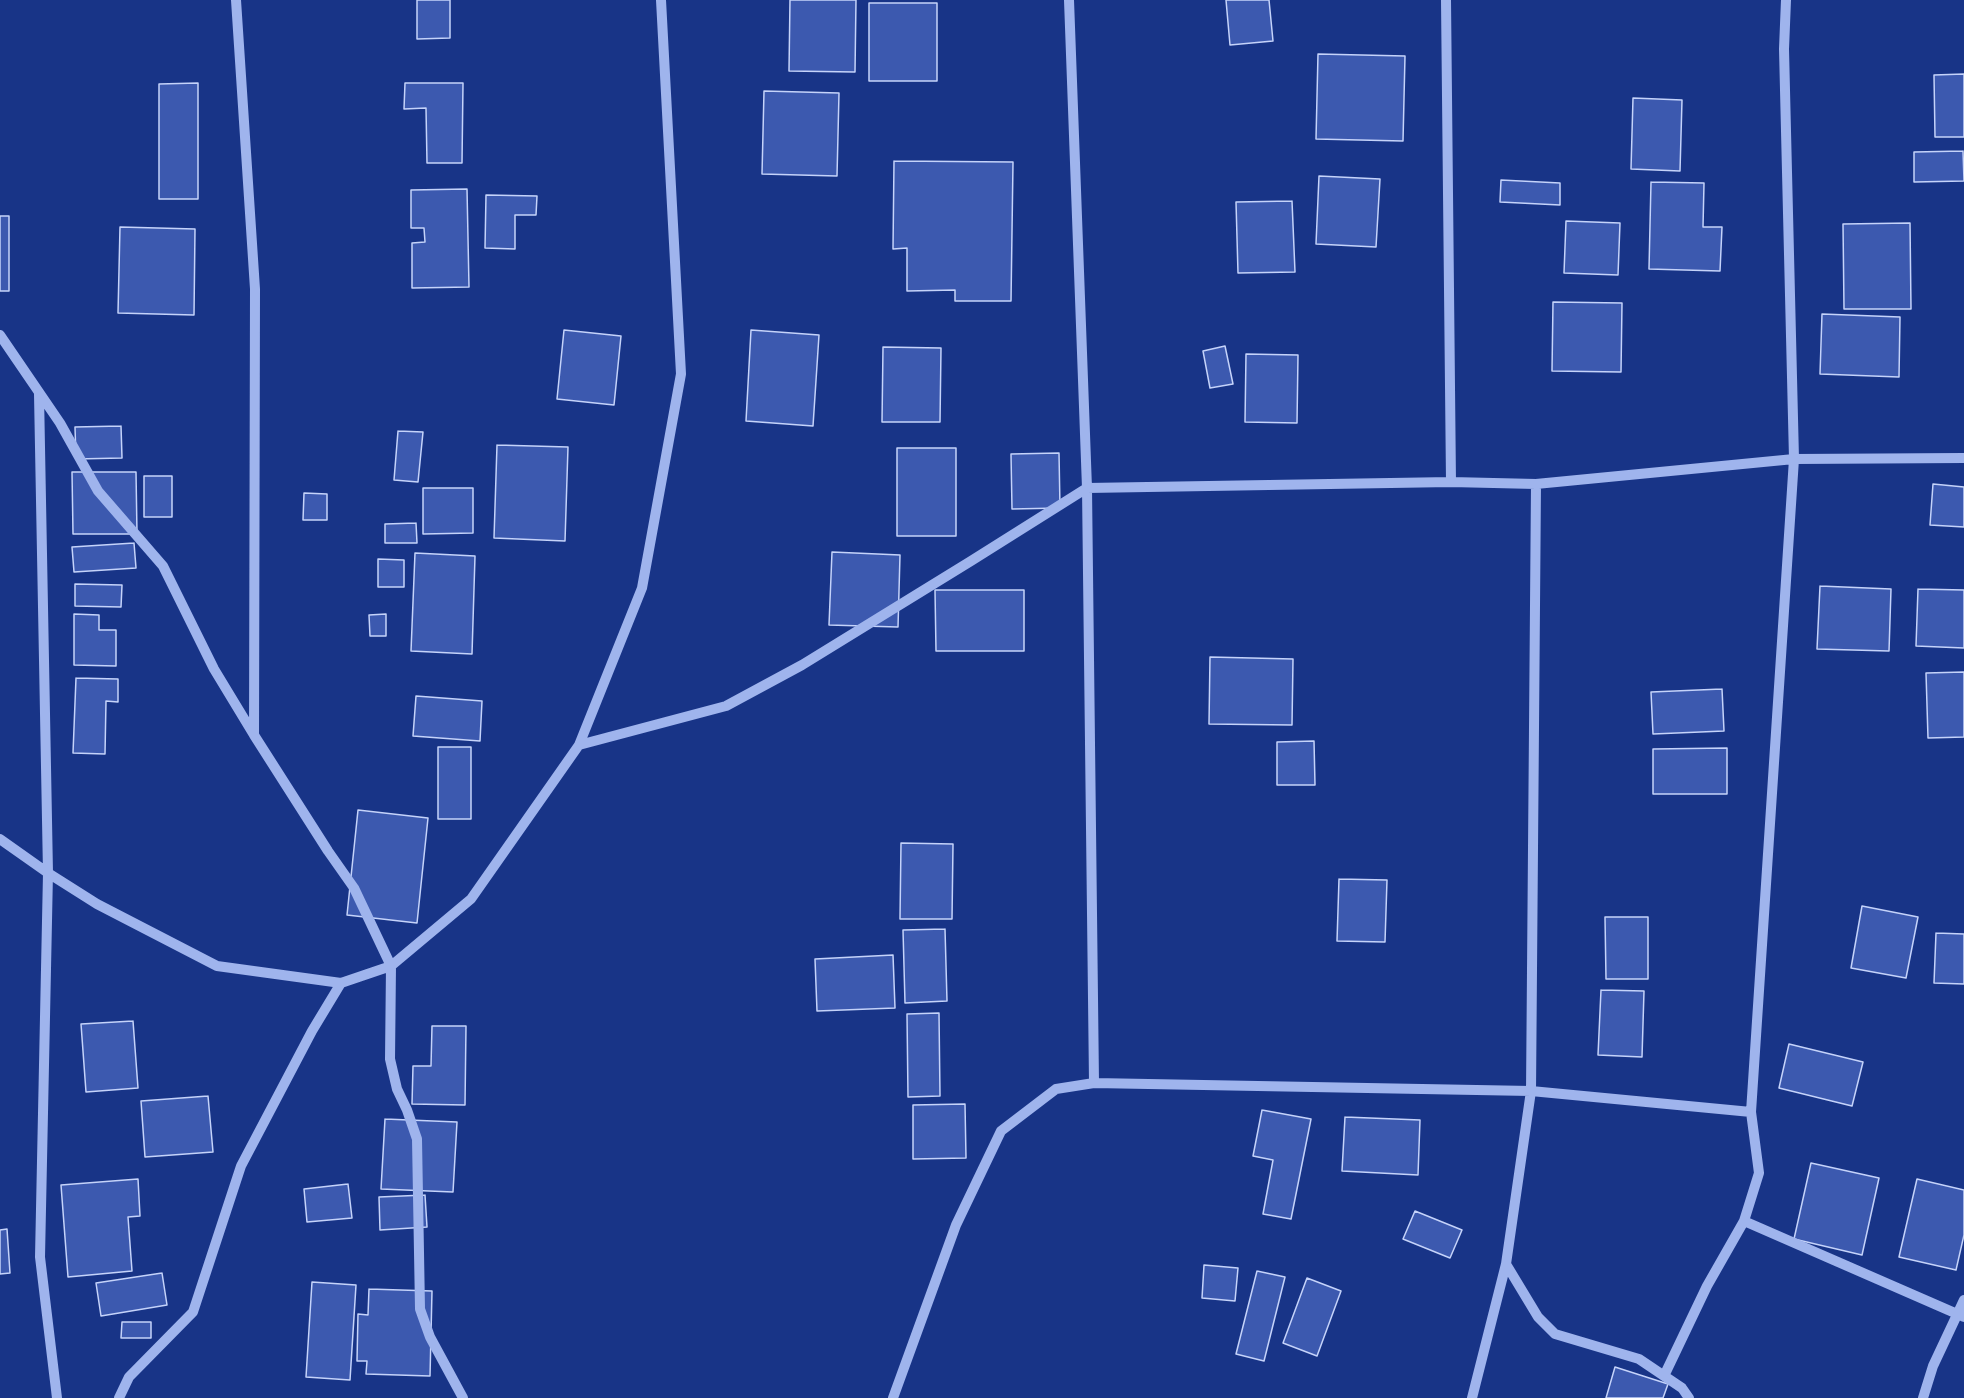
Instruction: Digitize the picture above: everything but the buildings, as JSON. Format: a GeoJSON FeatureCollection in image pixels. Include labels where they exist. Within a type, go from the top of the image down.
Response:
{"type":"FeatureCollection","features":[{"type":"Feature","properties":{"kind":"street"},"geometry":{"type":"LineString","coordinates":[[236,0],[255,289],[254,735]]}},
{"type":"Feature","properties":{"kind":"street"},"geometry":{"type":"LineString","coordinates":[[0,839],[97,904],[217,966],[341,982],[392,966],[471,899],[579,746],[642,588],[681,374],[661,0]]}},
{"type":"Feature","properties":{"kind":"street"},"geometry":{"type":"LineString","coordinates":[[1069,0],[1087,488],[1094,1083]]}},
{"type":"Feature","properties":{"kind":"street"},"geometry":{"type":"LineString","coordinates":[[1446,0],[1451,482]]}},
{"type":"Feature","properties":{"kind":"street"},"geometry":{"type":"LineString","coordinates":[[1664,1376],[1707,1286],[1744,1221],[1760,1173],[1751,1112],[1794,459],[1784,49],[1786,0]]}},
{"type":"Feature","properties":{"kind":"street"},"geometry":{"type":"LineString","coordinates":[[0,335],[60,423],[98,491],[163,566],[214,669],[328,851],[354,888],[392,966],[390,1059],[397,1089],[408,1110],[417,1139],[420,1309],[430,1337],[464,1398]]}},
{"type":"Feature","properties":{"kind":"street"},"geometry":{"type":"LineString","coordinates":[[39,394],[48,873],[40,1257],[57,1398]]}},
{"type":"Feature","properties":{"kind":"street"},"geometry":{"type":"LineString","coordinates":[[579,746],[726,706],[812,659],[1087,488],[1451,482],[1536,484],[1794,459],[1964,458]]}},
{"type":"Feature","properties":{"kind":"street"},"geometry":{"type":"LineString","coordinates":[[1472,1398],[1506,1264],[1531,1090],[1536,484]]}},
{"type":"Feature","properties":{"kind":"street"},"geometry":{"type":"LineString","coordinates":[[119,1398],[129,1377],[193,1312],[241,1166],[312,1031],[341,982]]}},
{"type":"Feature","properties":{"kind":"street"},"geometry":{"type":"LineString","coordinates":[[894,1398],[956,1225],[1001,1131],[1056,1089],[1094,1083],[1531,1090],[1751,1112]]}},
{"type":"Feature","properties":{"kind":"street"},"geometry":{"type":"LineString","coordinates":[[1744,1221],[1961,1315]]}},
{"type":"Feature","properties":{"kind":"street"},"geometry":{"type":"LineString","coordinates":[[1506,1264],[1538,1317],[1555,1334],[1639,1359],[1682,1388],[1689,1398]]}},
{"type":"Feature","properties":{"kind":"street"},"geometry":{"type":"LineString","coordinates":[[1923,1398],[1933,1366],[1961,1315],[1964,1300]]}}]}
